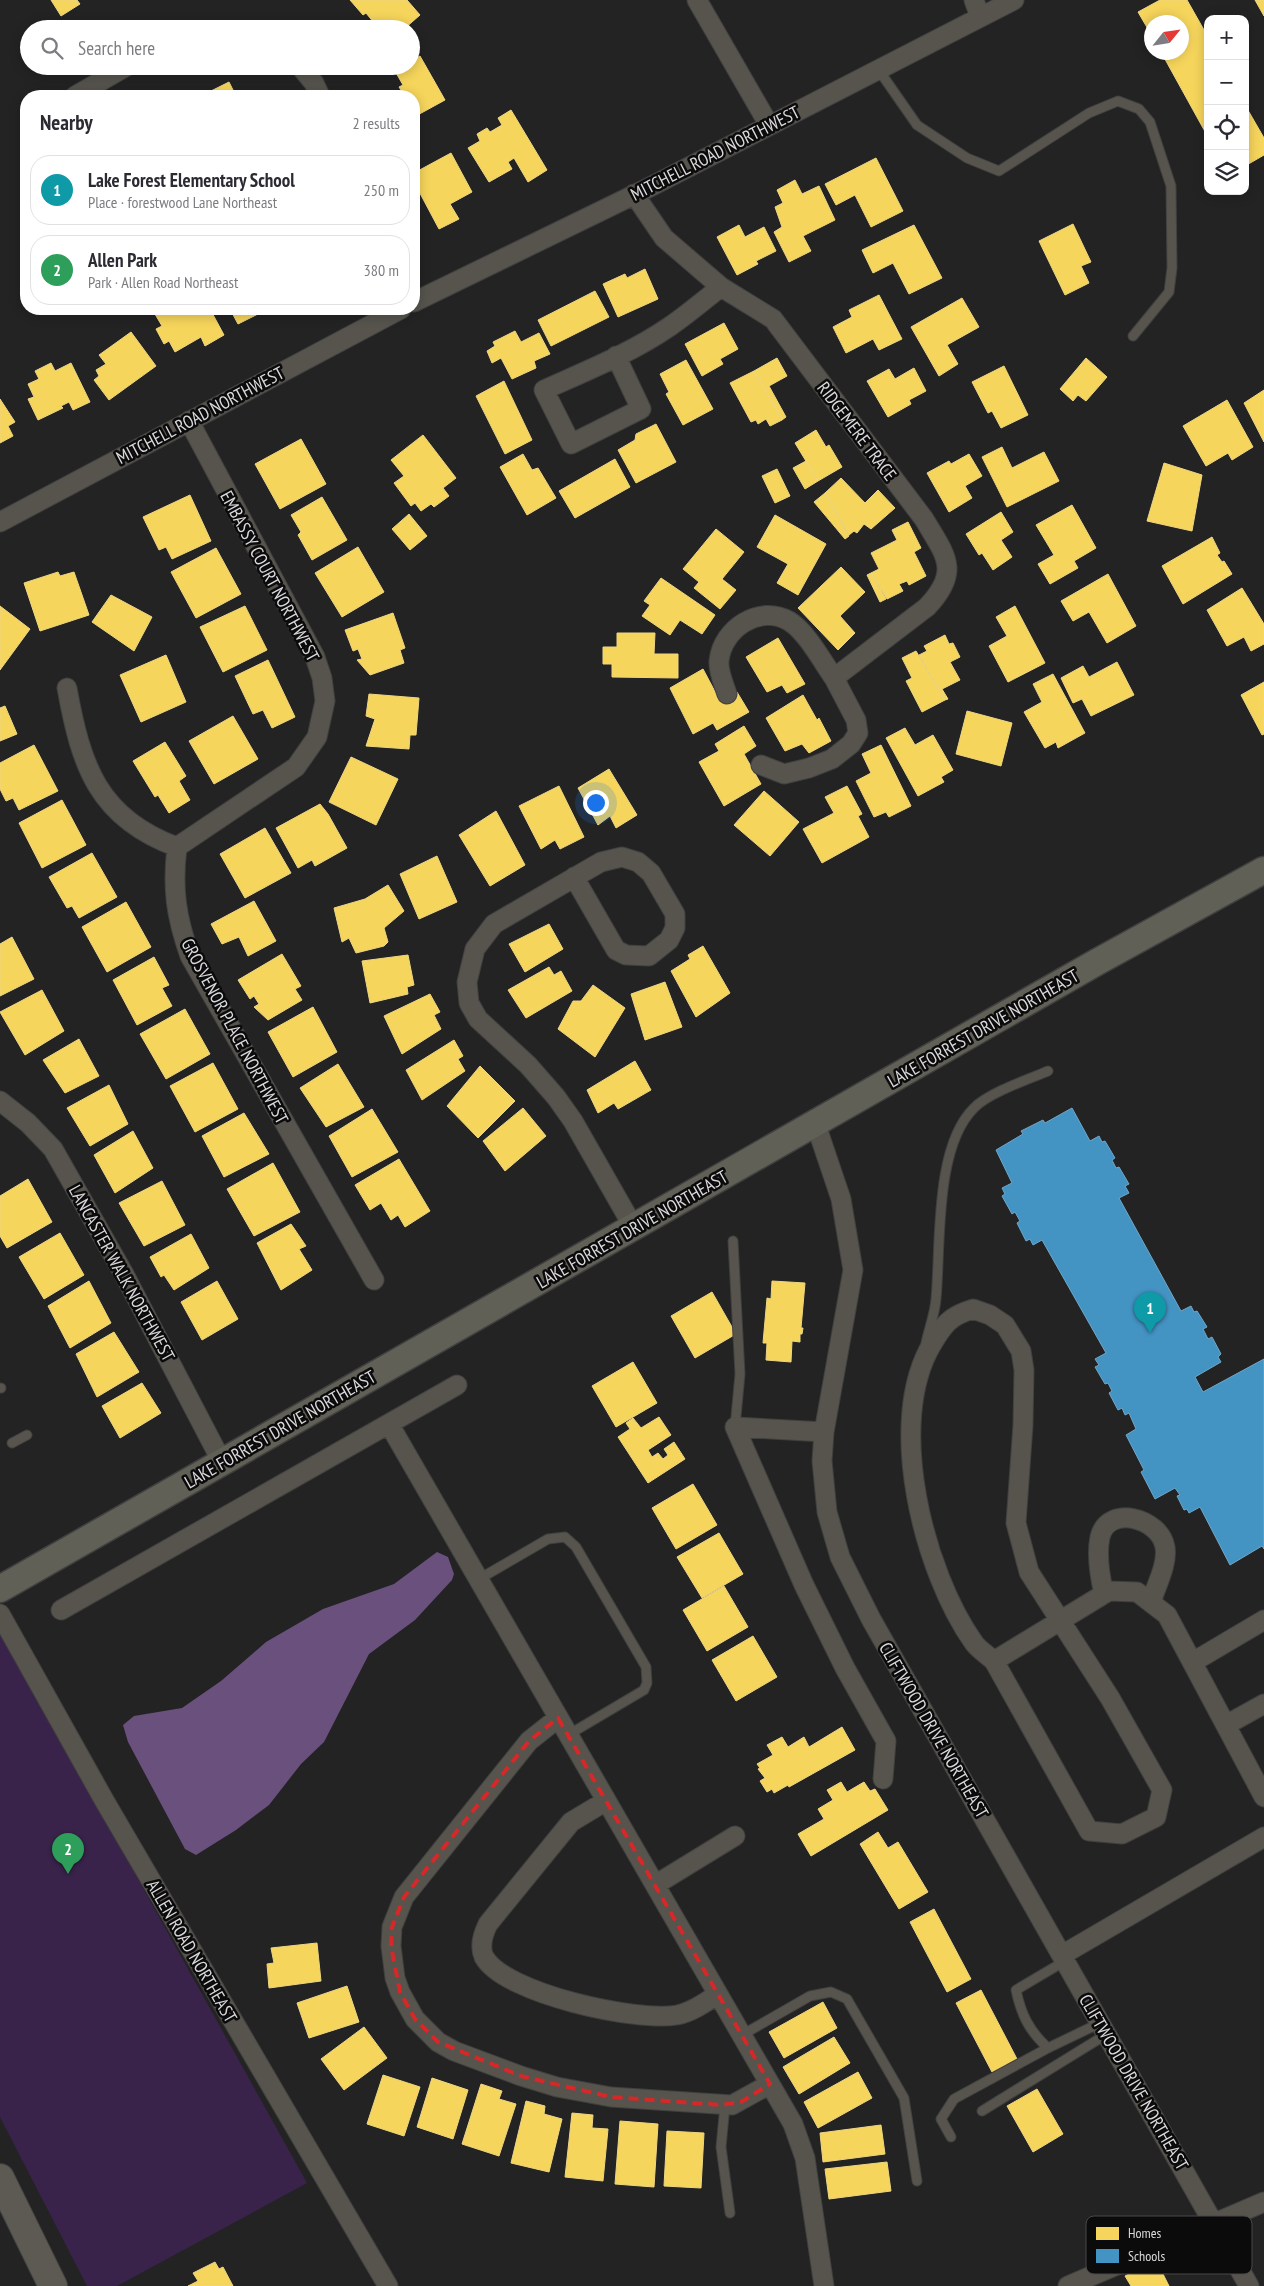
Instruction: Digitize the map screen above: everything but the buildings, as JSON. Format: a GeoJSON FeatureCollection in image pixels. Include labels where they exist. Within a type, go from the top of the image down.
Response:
{"type":"FeatureCollection","features":[{"type":"Feature","properties":{"kind":"highway"},"geometry":{"type":"LineString","coordinates":[[0,2178],[53,2286]]}},
{"type":"Feature","properties":{"kind":"street"},"geometry":{"type":"LineString","coordinates":[[697,0],[769,125]]}},
{"type":"Feature","properties":{"kind":"street","name":"MITCHELL ROAD NORTHWEST"},"geometry":{"type":"LineString","coordinates":[[420,293],[634,194],[878,70],[977,9],[1014,0]]}},
{"type":"Feature","properties":{"kind":"street"},"geometry":{"type":"LineString","coordinates":[[85,90],[111,75]]}},
{"type":"Feature","properties":{"kind":"street"},"geometry":{"type":"LineString","coordinates":[[307,75],[317,90]]}},
{"type":"Feature","properties":{"kind":"street","name":"RIDGEMERE TRACE"},"geometry":{"type":"LineString","coordinates":[[634,194],[664,238],[721,287],[773,319],[924,519],[941,548],[948,572],[940,593],[927,607],[834,678]]}},
{"type":"Feature","properties":{"kind":"street"},"geometry":{"type":"LineString","coordinates":[[616,356],[642,409],[572,444],[544,390],[616,356],[668,328],[721,287]]}},
{"type":"Feature","properties":{"kind":"street","name":"MITCHELL ROAD NORTHWEST"},"geometry":{"type":"LineString","coordinates":[[0,522],[390,315]]}},
{"type":"Feature","properties":{"kind":"street","name":"EMBASSY COURT NORTHWEST"},"geometry":{"type":"LineString","coordinates":[[178,847],[296,767],[317,737],[324,701],[322,678],[315,657],[189,421]]}},
{"type":"Feature","properties":{"kind":"street"},"geometry":{"type":"LineString","coordinates":[[727,694],[719,661],[726,637],[736,627],[756,617],[774,615],[790,622],[802,633],[834,678],[856,720],[858,733],[851,744],[832,759],[809,768],[784,774],[761,765]]}},
{"type":"Feature","properties":{"kind":"street"},"geometry":{"type":"LineString","coordinates":[[67,688],[73,726],[89,771],[101,793],[116,811],[136,828],[154,838],[178,847]]}},
{"type":"Feature","properties":{"kind":"street","name":"GROSVENOR PLACE NORTHWEST"},"geometry":{"type":"LineString","coordinates":[[178,847],[174,872],[175,902],[190,956],[374,1280]]}},
{"type":"Feature","properties":{"kind":"street"},"geometry":{"type":"LineString","coordinates":[[574,877],[616,950],[626,955],[649,956],[669,940],[675,928],[675,914],[652,872],[638,862],[622,857],[601,862],[574,877],[494,924],[474,949],[467,982],[470,1003],[478,1019],[528,1065],[573,1121],[634,1228]]}},
{"type":"Feature","properties":{"kind":"street","name":"LAKE FORREST DRIVE NORTHEAST"},"geometry":{"type":"LineString","coordinates":[[0,1589],[816,1125],[1088,967],[1264,870]]}},
{"type":"Feature","properties":{"kind":"street","name":"LANCASTER WALK NORTHWEST"},"geometry":{"type":"LineString","coordinates":[[0,1101],[28,1123],[53,1149],[125,1276],[222,1462]]}},
{"type":"Feature","properties":{"kind":"street","name":"CLIFTWOOD DRIVE NORTHEAST"},"geometry":{"type":"LineString","coordinates":[[816,1125],[841,1199],[853,1270],[824,1432],[822,1461],[827,1512],[840,1557],[866,1611],[1210,2216]]}},
{"type":"Feature","properties":{"kind":"street"},"geometry":{"type":"LineString","coordinates":[[973,1309],[990,1315],[1005,1325],[1021,1351],[1024,1370],[1023,1425],[1016,1523],[1029,1572],[1062,1621],[1110,1698],[1162,1790],[1156,1817],[1122,1834],[1088,1830],[994,1661],[975,1644],[955,1611],[935,1566],[915,1491],[910,1441],[912,1406],[922,1360],[944,1324],[957,1314],[973,1309]]}},
{"type":"Feature","properties":{"kind":"street"},"geometry":{"type":"LineString","coordinates":[[61,1610],[457,1385]]}},
{"type":"Feature","properties":{"kind":"street"},"geometry":{"type":"LineString","coordinates":[[389,1424],[793,2124],[802,2147],[824,2286]]}},
{"type":"Feature","properties":{"kind":"street"},"geometry":{"type":"LineString","coordinates":[[824,1432],[735,1427],[804,1585],[845,1668],[886,1741],[883,1779]]}},
{"type":"Feature","properties":{"kind":"street"},"geometry":{"type":"LineString","coordinates":[[1104,1594],[1100,1576],[1100,1536],[1111,1522],[1127,1517],[1141,1519],[1160,1535],[1165,1545],[1166,1556],[1151,1602]]}},
{"type":"Feature","properties":{"kind":"street"},"geometry":{"type":"LineString","coordinates":[[994,1661],[1108,1591],[1137,1592],[1167,1614],[1264,1797]]}},
{"type":"Feature","properties":{"kind":"street","name":"ALLEN ROAD NORTHEAST"},"geometry":{"type":"LineString","coordinates":[[0,1614],[104,1800],[388,2286]]}},
{"type":"Feature","properties":{"kind":"street"},"geometry":{"type":"LineString","coordinates":[[1193,1662],[1264,1620]]}},
{"type":"Feature","properties":{"kind":"street"},"geometry":{"type":"LineString","coordinates":[[1226,1725],[1264,1704]]}},
{"type":"Feature","properties":{"kind":"street"},"geometry":{"type":"LineString","coordinates":[[558,1718],[528,1741],[404,1897],[392,1927],[392,1963],[400,1992],[415,2019],[438,2042],[454,2051],[521,2076],[592,2094],[725,2105],[740,2102],[770,2084]]}},
{"type":"Feature","properties":{"kind":"street"},"geometry":{"type":"LineString","coordinates":[[606,1801],[571,1822],[564,1829],[488,1924],[482,1942],[485,1957],[502,1974],[543,1993],[598,2009],[679,2015],[718,1994]]}},
{"type":"Feature","properties":{"kind":"street"},"geometry":{"type":"LineString","coordinates":[[655,1885],[735,1836]]}},
{"type":"Feature","properties":{"kind":"street"},"geometry":{"type":"LineString","coordinates":[[1063,1958],[1264,1837]]}},
{"type":"Feature","properties":{"kind":"street"},"geometry":{"type":"LineString","coordinates":[[1231,2216],[1264,2202]]}},
{"type":"Feature","properties":{"kind":"street"},"geometry":{"type":"LineString","coordinates":[[1068,2286],[1096,2274]]}},
{"type":"Feature","properties":{"kind":"street","name":"CLIFTWOOD DRIVE NORTHEAST"},"geometry":{"type":"LineString","coordinates":[[1242,2274],[1249,2286]]}},
{"type":"Feature","properties":{"kind":"lane"},"geometry":{"type":"LineString","coordinates":[[878,70],[916,125],[967,158],[999,172],[1088,113],[1118,101],[1139,109],[1150,122],[1171,186],[1172,268],[1169,292],[1133,336]]}},
{"type":"Feature","properties":{"kind":"lane"},"geometry":{"type":"LineString","coordinates":[[922,1360],[936,1301],[940,1201],[949,1160],[960,1128],[974,1107],[997,1094],[1048,1071]]}},
{"type":"Feature","properties":{"kind":"lane"},"geometry":{"type":"LineString","coordinates":[[734,1240],[740,1374],[735,1427]]}},
{"type":"Feature","properties":{"kind":"lane"},"geometry":{"type":"LineString","coordinates":[[12,1443],[27,1435]]}},
{"type":"Feature","properties":{"kind":"lane"},"geometry":{"type":"LineString","coordinates":[[479,1579],[548,1539],[565,1537],[576,1547],[641,1659],[648,1675],[648,1683],[644,1690],[568,1735]]}},
{"type":"Feature","properties":{"kind":"lane"},"geometry":{"type":"LineString","coordinates":[[1048,2048],[1039,2040],[1020,2012],[1016,1990],[1063,1958]]}},
{"type":"Feature","properties":{"kind":"lane"},"geometry":{"type":"LineString","coordinates":[[742,2035],[810,1996],[831,1992],[847,1999],[904,2098],[916,2181]]}},
{"type":"Feature","properties":{"kind":"lane"},"geometry":{"type":"LineString","coordinates":[[951,2137],[941,2119],[954,2099],[1048,2048],[1103,2028]]}},
{"type":"Feature","properties":{"kind":"lane"},"geometry":{"type":"LineString","coordinates":[[982,2111],[1103,2028]]}},
{"type":"Feature","properties":{"kind":"lane"},"geometry":{"type":"LineString","coordinates":[[725,2105],[721,2154],[730,2213]]}},
{"type":"Feature","properties":{"kind":"highlighted area"},"geometry":{"type":"Polygon","coordinates":[[[558,1718],[770,2084],[741,2102],[721,2105],[611,2097],[521,2076],[438,2042],[415,2019],[400,1992],[391,1946],[392,1927],[404,1897],[529,1741],[558,1718]]]}},
{"type":"Feature","properties":{"kind":"shaded area"},"geometry":{"type":"Polygon","coordinates":[[[437,1552],[448,1557],[454,1574],[452,1580],[415,1620],[369,1654],[324,1742],[301,1764],[269,1805],[236,1830],[196,1855],[185,1849],[128,1742],[123,1725],[134,1716],[182,1708],[221,1681],[266,1642],[323,1609],[394,1584],[437,1552]]]}},
{"type":"Feature","properties":{"kind":"shaded area"},"geometry":{"type":"Polygon","coordinates":[[[0,1631],[307,2183],[117,2286],[87,2286],[0,2117],[0,1631]]]}},
{"type":"Feature","properties":{"kind":"place","name":"Lake Forest Elementary School"},"geometry":{"type":"Point","coordinates":[1150,1333]}},
{"type":"Feature","properties":{"kind":"place","name":"Allen Park"},"geometry":{"type":"Point","coordinates":[68,1874]}}]}
